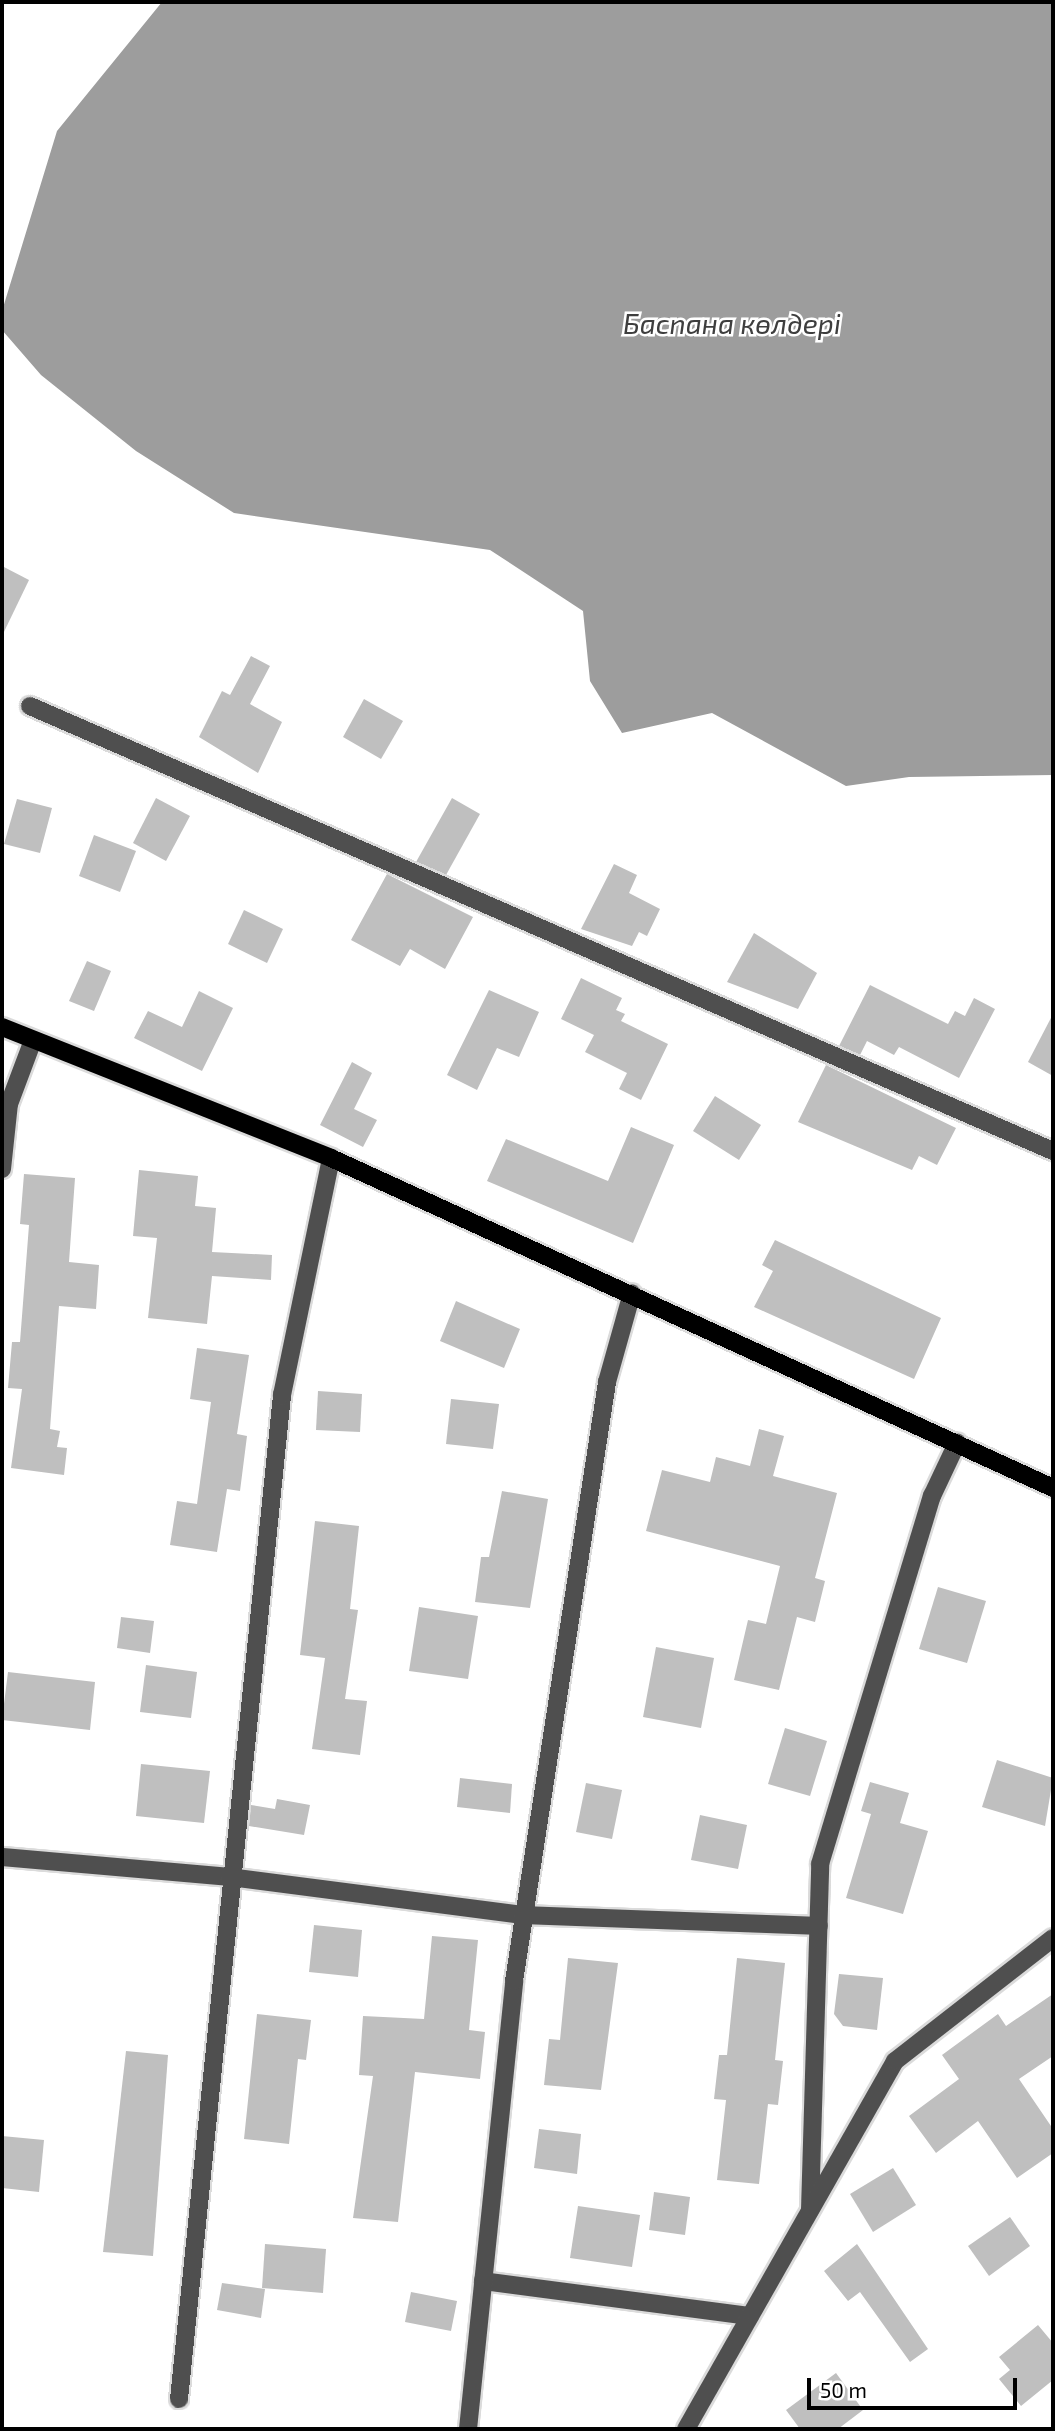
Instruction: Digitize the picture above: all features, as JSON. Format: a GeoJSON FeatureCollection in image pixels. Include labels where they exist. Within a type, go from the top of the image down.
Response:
{"type":"FeatureCollection","features":[{"type":"Feature","properties":{"kind":"main road"},"geometry":{"type":"LineString","coordinates":[[2,1027],[331,1158],[632,1293],[1053,1488]]}},
{"type":"Feature","properties":{"kind":"street"},"geometry":{"type":"LineString","coordinates":[[30,706],[1053,1151]]}},
{"type":"Feature","properties":{"kind":"street"},"geometry":{"type":"LineString","coordinates":[[2,1169],[9,1104],[33,1040]]}},
{"type":"Feature","properties":{"kind":"street"},"geometry":{"type":"LineString","coordinates":[[179,2399],[230,1877],[282,1395],[331,1158]]}},
{"type":"Feature","properties":{"kind":"street"},"geometry":{"type":"LineString","coordinates":[[468,2429],[524,1915],[607,1382],[632,1293]]}},
{"type":"Feature","properties":{"kind":"street"},"geometry":{"type":"LineString","coordinates":[[810,2210],[820,1864],[932,1496],[957,1443]]}},
{"type":"Feature","properties":{"kind":"street"},"geometry":{"type":"LineString","coordinates":[[2,1857],[230,1877],[524,1915],[819,1926]]}},
{"type":"Feature","properties":{"kind":"street"},"geometry":{"type":"LineString","coordinates":[[686,2429],[895,2061],[1053,1938]]}},
{"type":"Feature","properties":{"kind":"street"},"geometry":{"type":"LineString","coordinates":[[483,2281],[750,2316]]}},
{"type":"Feature","properties":{"kind":"water","name":"Баспана көлдері"},"geometry":{"type":"Polygon","coordinates":[[[162,2],[1053,2],[1053,775],[909,777],[846,786],[712,713],[622,733],[590,681],[583,611],[490,550],[234,513],[136,451],[41,375],[2,330],[2,311],[57,131],[162,2]]]}},
{"type":"Feature","properties":{"kind":"building"},"geometry":{"type":"Polygon","coordinates":[[[2,566],[29,580],[2,636],[2,566]]]}},
{"type":"Feature","properties":{"kind":"building"},"geometry":{"type":"Polygon","coordinates":[[[251,656],[270,666],[250,704],[282,722],[258,773],[199,737],[222,691],[230,695],[251,656]]]}},
{"type":"Feature","properties":{"kind":"building"},"geometry":{"type":"Polygon","coordinates":[[[364,699],[403,721],[381,759],[343,737],[364,699]]]}},
{"type":"Feature","properties":{"kind":"building"},"geometry":{"type":"Polygon","coordinates":[[[156,798],[190,816],[166,861],[133,843],[156,798]]]}},
{"type":"Feature","properties":{"kind":"building"},"geometry":{"type":"Polygon","coordinates":[[[452,798],[480,814],[446,875],[416,862],[452,798]]]}},
{"type":"Feature","properties":{"kind":"building"},"geometry":{"type":"Polygon","coordinates":[[[17,799],[52,808],[40,853],[4,844],[17,799]]]}},
{"type":"Feature","properties":{"kind":"building"},"geometry":{"type":"Polygon","coordinates":[[[94,835],[136,851],[120,892],[79,876],[94,835]]]}},
{"type":"Feature","properties":{"kind":"building"},"geometry":{"type":"Polygon","coordinates":[[[614,864],[637,875],[629,893],[660,909],[647,936],[639,932],[632,946],[581,929],[614,864]]]}},
{"type":"Feature","properties":{"kind":"building"},"geometry":{"type":"Polygon","coordinates":[[[387,874],[473,917],[445,969],[410,949],[400,966],[351,940],[387,874]]]}},
{"type":"Feature","properties":{"kind":"building"},"geometry":{"type":"Polygon","coordinates":[[[244,910],[283,929],[267,963],[228,944],[244,910]]]}},
{"type":"Feature","properties":{"kind":"building"},"geometry":{"type":"Polygon","coordinates":[[[754,933],[817,973],[798,1009],[727,982],[754,933]]]}},
{"type":"Feature","properties":{"kind":"building"},"geometry":{"type":"Polygon","coordinates":[[[87,961],[111,971],[94,1011],[69,1001],[87,961]]]}},
{"type":"Feature","properties":{"kind":"building"},"geometry":{"type":"Polygon","coordinates":[[[581,978],[622,998],[616,1010],[625,1014],[621,1021],[668,1044],[641,1100],[619,1089],[627,1073],[585,1052],[594,1035],[561,1019],[581,978]]]}},
{"type":"Feature","properties":{"kind":"building"},"geometry":{"type":"Polygon","coordinates":[[[870,985],[948,1024],[955,1011],[965,1016],[974,998],[995,1009],[959,1078],[899,1047],[894,1055],[867,1041],[860,1055],[839,1046],[870,985]]]}},
{"type":"Feature","properties":{"kind":"building"},"geometry":{"type":"Polygon","coordinates":[[[489,990],[539,1012],[519,1057],[497,1048],[477,1090],[447,1075],[489,990]]]}},
{"type":"Feature","properties":{"kind":"building"},"geometry":{"type":"Polygon","coordinates":[[[199,991],[233,1008],[202,1071],[134,1038],[148,1011],[182,1027],[199,991]]]}},
{"type":"Feature","properties":{"kind":"building"},"geometry":{"type":"Polygon","coordinates":[[[1053,1014],[1053,1076],[1028,1062],[1053,1014]]]}},
{"type":"Feature","properties":{"kind":"building"},"geometry":{"type":"Polygon","coordinates":[[[352,1062],[372,1073],[354,1109],[377,1120],[363,1147],[320,1125],[352,1062]]]}},
{"type":"Feature","properties":{"kind":"building"},"geometry":{"type":"Polygon","coordinates":[[[826,1065],[956,1128],[937,1165],[919,1156],[912,1170],[798,1122],[826,1065]]]}},
{"type":"Feature","properties":{"kind":"building"},"geometry":{"type":"Polygon","coordinates":[[[715,1096],[761,1125],[739,1160],[693,1131],[715,1096]]]}},
{"type":"Feature","properties":{"kind":"building"},"geometry":{"type":"Polygon","coordinates":[[[631,1127],[674,1145],[633,1243],[487,1181],[506,1139],[608,1181],[631,1127]]]}},
{"type":"Feature","properties":{"kind":"building"},"geometry":{"type":"Polygon","coordinates":[[[139,1170],[198,1176],[195,1206],[216,1208],[212,1252],[272,1255],[271,1280],[212,1276],[207,1324],[148,1318],[157,1238],[133,1236],[139,1170]]]}},
{"type":"Feature","properties":{"kind":"building"},"geometry":{"type":"Polygon","coordinates":[[[24,1174],[75,1178],[69,1262],[99,1265],[96,1309],[59,1306],[50,1429],[60,1431],[57,1447],[67,1448],[64,1475],[11,1468],[22,1389],[8,1388],[12,1342],[20,1342],[29,1225],[20,1224],[24,1174]]]}},
{"type":"Feature","properties":{"kind":"building"},"geometry":{"type":"Polygon","coordinates":[[[775,1240],[941,1318],[914,1379],[754,1307],[773,1271],[762,1265],[775,1240]]]}},
{"type":"Feature","properties":{"kind":"building"},"geometry":{"type":"Polygon","coordinates":[[[456,1301],[520,1329],[504,1368],[440,1341],[456,1301]]]}},
{"type":"Feature","properties":{"kind":"building"},"geometry":{"type":"Polygon","coordinates":[[[197,1348],[249,1355],[237,1434],[247,1436],[240,1491],[227,1489],[217,1552],[170,1545],[177,1501],[197,1504],[211,1402],[190,1399],[197,1348]]]}},
{"type":"Feature","properties":{"kind":"building"},"geometry":{"type":"Polygon","coordinates":[[[318,1391],[362,1394],[360,1432],[316,1430],[318,1391]]]}},
{"type":"Feature","properties":{"kind":"building"},"geometry":{"type":"Polygon","coordinates":[[[451,1399],[499,1404],[493,1449],[446,1444],[451,1399]]]}},
{"type":"Feature","properties":{"kind":"building"},"geometry":{"type":"Polygon","coordinates":[[[759,1429],[784,1436],[773,1476],[837,1493],[815,1578],[825,1581],[815,1622],[797,1617],[779,1690],[734,1680],[748,1620],[766,1624],[780,1566],[646,1531],[662,1470],[710,1482],[716,1457],[750,1466],[759,1429]]]}},
{"type":"Feature","properties":{"kind":"building"},"geometry":{"type":"Polygon","coordinates":[[[502,1491],[548,1499],[530,1608],[475,1602],[481,1557],[489,1557],[502,1491]]]}},
{"type":"Feature","properties":{"kind":"building"},"geometry":{"type":"Polygon","coordinates":[[[315,1521],[359,1526],[350,1609],[358,1610],[345,1699],[367,1701],[360,1755],[312,1749],[325,1658],[300,1655],[315,1521]]]}},
{"type":"Feature","properties":{"kind":"building"},"geometry":{"type":"Polygon","coordinates":[[[938,1587],[986,1601],[967,1663],[919,1649],[938,1587]]]}},
{"type":"Feature","properties":{"kind":"building"},"geometry":{"type":"Polygon","coordinates":[[[419,1607],[478,1616],[468,1679],[409,1671],[419,1607]]]}},
{"type":"Feature","properties":{"kind":"building"},"geometry":{"type":"Polygon","coordinates":[[[121,1617],[154,1621],[150,1653],[117,1648],[121,1617]]]}},
{"type":"Feature","properties":{"kind":"building"},"geometry":{"type":"Polygon","coordinates":[[[656,1647],[714,1658],[701,1728],[643,1717],[656,1647]]]}},
{"type":"Feature","properties":{"kind":"building"},"geometry":{"type":"Polygon","coordinates":[[[146,1665],[197,1672],[191,1718],[140,1712],[146,1665]]]}},
{"type":"Feature","properties":{"kind":"building"},"geometry":{"type":"Polygon","coordinates":[[[8,1672],[95,1682],[90,1730],[2,1720],[8,1672]]]}},
{"type":"Feature","properties":{"kind":"building"},"geometry":{"type":"Polygon","coordinates":[[[785,1728],[827,1741],[810,1796],[768,1784],[785,1728]]]}},
{"type":"Feature","properties":{"kind":"building"},"geometry":{"type":"Polygon","coordinates":[[[997,1760],[1053,1778],[1045,1826],[982,1807],[997,1760]]]}},
{"type":"Feature","properties":{"kind":"building"},"geometry":{"type":"Polygon","coordinates":[[[141,1764],[210,1771],[204,1823],[136,1816],[141,1764]]]}},
{"type":"Feature","properties":{"kind":"building"},"geometry":{"type":"Polygon","coordinates":[[[460,1778],[512,1784],[510,1813],[457,1807],[460,1778]]]}},
{"type":"Feature","properties":{"kind":"building"},"geometry":{"type":"Polygon","coordinates":[[[870,1782],[909,1793],[900,1823],[928,1831],[903,1914],[846,1898],[871,1814],[861,1811],[870,1782]]]}},
{"type":"Feature","properties":{"kind":"building"},"geometry":{"type":"Polygon","coordinates":[[[586,1783],[622,1790],[612,1839],[576,1832],[586,1783]]]}},
{"type":"Feature","properties":{"kind":"building"},"geometry":{"type":"Polygon","coordinates":[[[277,1799],[310,1805],[304,1835],[249,1826],[251,1805],[275,1809],[277,1799]]]}},
{"type":"Feature","properties":{"kind":"building"},"geometry":{"type":"Polygon","coordinates":[[[700,1815],[747,1825],[738,1869],[691,1860],[700,1815]]]}},
{"type":"Feature","properties":{"kind":"building"},"geometry":{"type":"Polygon","coordinates":[[[314,1925],[362,1930],[358,1977],[309,1972],[314,1925]]]}},
{"type":"Feature","properties":{"kind":"building"},"geometry":{"type":"Polygon","coordinates":[[[432,1936],[478,1940],[469,2030],[485,2032],[480,2079],[415,2072],[398,2222],[353,2218],[373,2076],[359,2075],[363,2016],[424,2019],[432,1936]]]}},
{"type":"Feature","properties":{"kind":"building"},"geometry":{"type":"Polygon","coordinates":[[[568,1958],[618,1963],[601,2090],[544,2085],[549,2039],[560,2040],[568,1958]]]}},
{"type":"Feature","properties":{"kind":"building"},"geometry":{"type":"Polygon","coordinates":[[[737,1958],[785,1963],[775,2060],[783,2061],[778,2105],[768,2104],[759,2184],[717,2180],[726,2100],[714,2099],[719,2055],[727,2055],[737,1958]]]}},
{"type":"Feature","properties":{"kind":"building"},"geometry":{"type":"Polygon","coordinates":[[[839,1974],[883,1978],[877,2030],[843,2026],[834,2014],[839,1974]]]}},
{"type":"Feature","properties":{"kind":"building"},"geometry":{"type":"Polygon","coordinates":[[[1053,1994],[1053,2056],[1019,2079],[1053,2129],[1053,2153],[1017,2178],[978,2121],[936,2153],[909,2116],[959,2079],[942,2055],[998,2014],[1006,2026],[1053,1994]]]}},
{"type":"Feature","properties":{"kind":"building"},"geometry":{"type":"Polygon","coordinates":[[[257,2014],[311,2020],[306,2060],[298,2059],[289,2144],[244,2139],[257,2014]]]}},
{"type":"Feature","properties":{"kind":"building"},"geometry":{"type":"Polygon","coordinates":[[[126,2051],[168,2055],[153,2256],[103,2252],[126,2051]]]}},
{"type":"Feature","properties":{"kind":"building"},"geometry":{"type":"Polygon","coordinates":[[[539,2129],[581,2134],[577,2174],[534,2168],[539,2129]]]}},
{"type":"Feature","properties":{"kind":"building"},"geometry":{"type":"Polygon","coordinates":[[[2,2136],[44,2140],[39,2192],[2,2188],[2,2136]]]}},
{"type":"Feature","properties":{"kind":"building"},"geometry":{"type":"Polygon","coordinates":[[[893,2168],[916,2205],[873,2232],[850,2194],[893,2168]]]}},
{"type":"Feature","properties":{"kind":"building"},"geometry":{"type":"Polygon","coordinates":[[[654,2192],[690,2197],[685,2235],[649,2230],[654,2192]]]}},
{"type":"Feature","properties":{"kind":"building"},"geometry":{"type":"Polygon","coordinates":[[[578,2206],[640,2215],[632,2267],[570,2258],[578,2206]]]}},
{"type":"Feature","properties":{"kind":"building"},"geometry":{"type":"Polygon","coordinates":[[[1010,2217],[1030,2246],[989,2276],[968,2246],[1010,2217]]]}},
{"type":"Feature","properties":{"kind":"building"},"geometry":{"type":"Polygon","coordinates":[[[265,2244],[326,2249],[323,2293],[262,2288],[265,2244]]]}},
{"type":"Feature","properties":{"kind":"building"},"geometry":{"type":"Polygon","coordinates":[[[857,2244],[928,2349],[910,2362],[860,2292],[848,2301],[824,2271],[857,2244]]]}},
{"type":"Feature","properties":{"kind":"building"},"geometry":{"type":"Polygon","coordinates":[[[222,2283],[265,2289],[261,2318],[217,2310],[222,2283]]]}},
{"type":"Feature","properties":{"kind":"building"},"geometry":{"type":"Polygon","coordinates":[[[411,2292],[457,2301],[451,2331],[405,2322],[411,2292]]]}},
{"type":"Feature","properties":{"kind":"building"},"geometry":{"type":"Polygon","coordinates":[[[1038,2325],[1053,2343],[1053,2380],[1021,2406],[999,2379],[1010,2370],[999,2357],[1038,2325]]]}},
{"type":"Feature","properties":{"kind":"building"},"geometry":{"type":"Polygon","coordinates":[[[836,2373],[863,2410],[838,2429],[800,2429],[786,2410],[836,2373]]]}}]}
